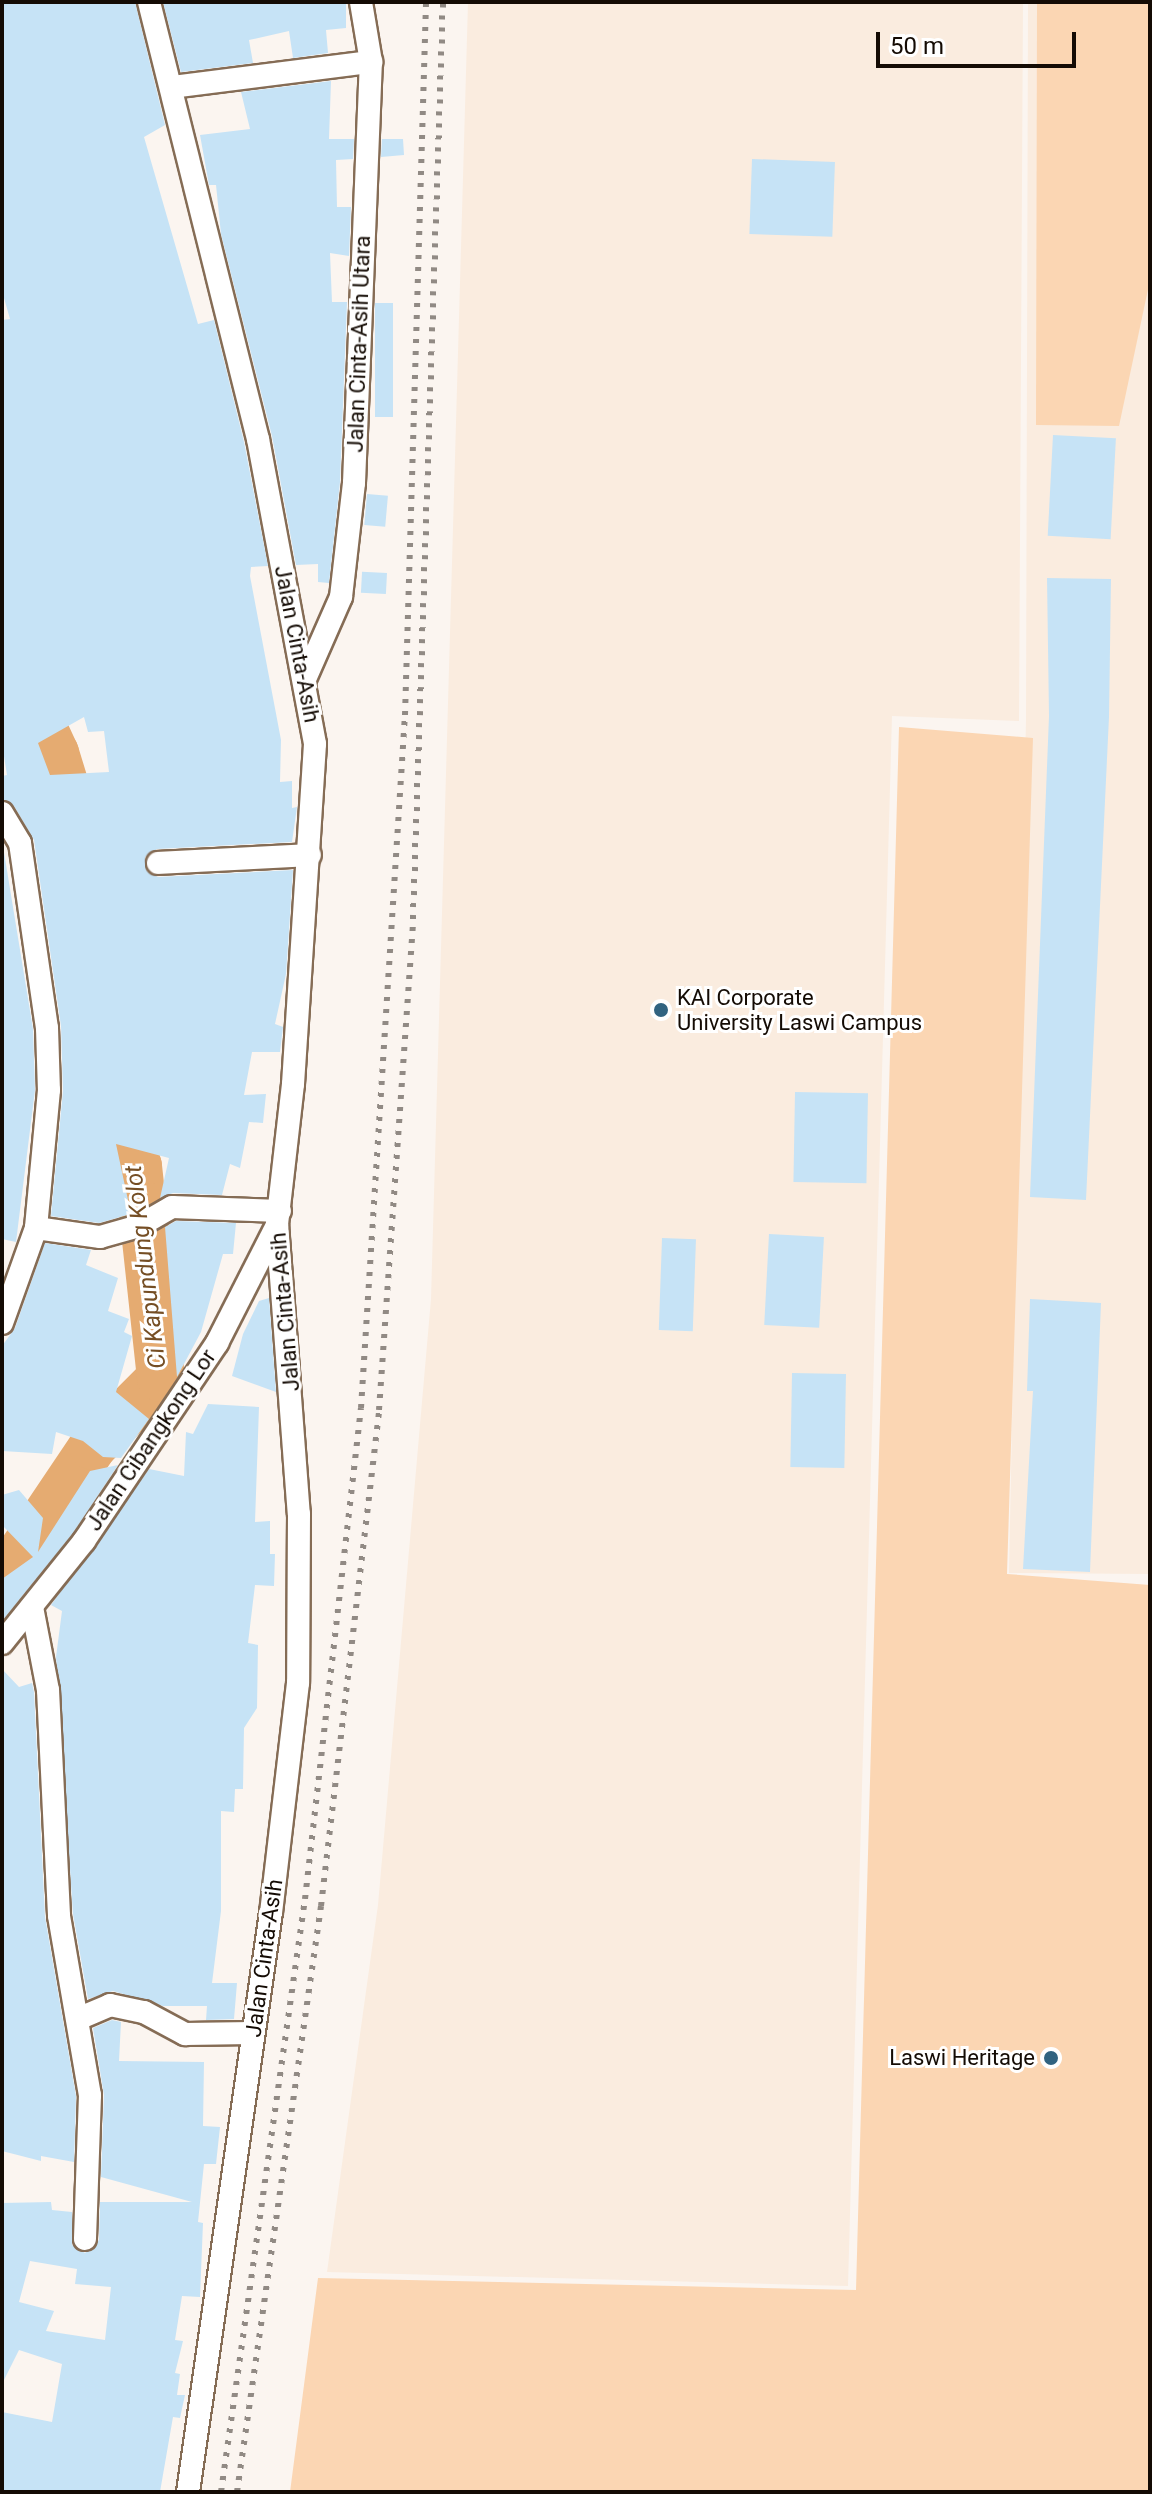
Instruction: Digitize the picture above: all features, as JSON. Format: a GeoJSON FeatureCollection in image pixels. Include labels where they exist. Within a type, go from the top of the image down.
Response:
{"type":"FeatureCollection","features":[{"type":"Feature","properties":{"kind":"street","name":"Jalan Cinta-Asih"},"geometry":{"type":"LineString","coordinates":[[149,2],[258,439],[315,744],[310,855],[278,1217],[299,1514],[299,1637],[282,1831],[188,2492]]}},
{"type":"Feature","properties":{"kind":"street","name":"Jalan Cinta-Asih Utara"},"geometry":{"type":"LineString","coordinates":[[305,679],[341,597],[354,483],[370,60],[361,2]]}},
{"type":"Feature","properties":{"kind":"street"},"geometry":{"type":"LineString","coordinates":[[172,85],[370,60]]}},
{"type":"Feature","properties":{"kind":"street"},"geometry":{"type":"LineString","coordinates":[[2,813],[20,843],[47,1028],[49,1132],[36,1228],[2,1323]]}},
{"type":"Feature","properties":{"kind":"street"},"geometry":{"type":"LineString","coordinates":[[158,863],[310,855]]}},
{"type":"Feature","properties":{"kind":"street"},"geometry":{"type":"LineString","coordinates":[[36,1228],[100,1237],[180,1206],[278,1217]]}},
{"type":"Feature","properties":{"kind":"street","name":"Jalan Cibangkong Lor"},"geometry":{"type":"LineString","coordinates":[[2,1643],[84,1541],[217,1343],[278,1217]]}},
{"type":"Feature","properties":{"kind":"street"},"geometry":{"type":"LineString","coordinates":[[32,1607],[48,1690],[59,1916],[80,2018],[92,2141],[85,2239]]}},
{"type":"Feature","properties":{"kind":"street"},"geometry":{"type":"LineString","coordinates":[[80,2018],[110,2005],[144,2012],[185,2034],[252,2033]]}},
{"type":"Feature","properties":{"kind":"shaded area","name":"KAI Corporate University Laswi Campus"},"geometry":{"type":"Polygon","coordinates":[[[468,2],[1023,2],[1019,721],[892,716],[848,2286],[327,2272],[378,1905],[431,1299],[468,2]]]}},
{"type":"Feature","properties":{"kind":"shaded area"},"geometry":{"type":"Polygon","coordinates":[[[1028,2],[1150,2],[1150,1574],[1009,1573],[1026,719],[1028,2]]]}},
{"type":"Feature","properties":{"kind":"shaded area"},"geometry":{"type":"Polygon","coordinates":[[[1037,2],[1150,2],[1150,280],[1119,426],[1036,425],[1037,2]]]}},
{"type":"Feature","properties":{"kind":"shaded area"},"geometry":{"type":"Polygon","coordinates":[[[899,727],[1033,738],[1007,1574],[1150,1585],[1150,2492],[290,2492],[318,2278],[856,2290],[899,727]]]}},
{"type":"Feature","properties":{"kind":"building"},"geometry":{"type":"Polygon","coordinates":[[[2,2],[135,2],[165,125],[144,137],[198,324],[214,320],[244,442],[268,566],[251,567],[250,576],[281,740],[280,782],[292,781],[292,808],[297,807],[292,842],[157,849],[145,857],[147,871],[158,877],[293,870],[286,974],[275,1024],[283,1027],[280,1052],[252,1052],[244,1095],[266,1094],[263,1123],[249,1122],[240,1168],[230,1164],[222,1195],[173,1193],[160,1198],[169,1158],[116,1144],[131,1214],[99,1223],[51,1216],[63,1091],[61,1026],[34,840],[14,806],[2,799],[2,776],[7,775],[2,744],[2,320],[10,319],[2,291],[2,2]],[[84,717],[38,743],[50,775],[109,772],[104,731],[88,732],[84,717]]]}},
{"type":"Feature","properties":{"kind":"building"},"geometry":{"type":"Polygon","coordinates":[[[163,2],[346,2],[346,28],[326,30],[328,53],[293,58],[289,31],[249,40],[253,63],[181,72],[163,2]]]}},
{"type":"Feature","properties":{"kind":"building"},"geometry":{"type":"Polygon","coordinates":[[[331,81],[329,139],[354,139],[353,159],[336,160],[337,207],[351,207],[349,256],[330,253],[332,302],[347,302],[340,482],[329,583],[318,582],[318,564],[296,565],[272,436],[221,234],[216,185],[209,185],[200,135],[250,129],[241,92],[331,81]]]}},
{"type":"Feature","properties":{"kind":"building"},"geometry":{"type":"Polygon","coordinates":[[[382,139],[403,139],[404,155],[381,157],[382,139]]]}},
{"type":"Feature","properties":{"kind":"building"},"geometry":{"type":"Polygon","coordinates":[[[752,159],[835,162],[832,237],[749,234],[752,159]]]}},
{"type":"Feature","properties":{"kind":"building"},"geometry":{"type":"Polygon","coordinates":[[[375,303],[393,303],[393,417],[375,417],[375,303]]]}},
{"type":"Feature","properties":{"kind":"building"},"geometry":{"type":"Polygon","coordinates":[[[1053,435],[1116,438],[1111,539],[1048,536],[1053,435]]]}},
{"type":"Feature","properties":{"kind":"building"},"geometry":{"type":"Polygon","coordinates":[[[367,494],[388,496],[385,527],[364,525],[367,494]]]}},
{"type":"Feature","properties":{"kind":"building"},"geometry":{"type":"Polygon","coordinates":[[[362,572],[387,573],[386,594],[361,593],[362,572]]]}},
{"type":"Feature","properties":{"kind":"building"},"geometry":{"type":"Polygon","coordinates":[[[1047,578],[1111,579],[1109,717],[1086,1200],[1030,1197],[1049,716],[1047,578]]]}},
{"type":"Feature","properties":{"kind":"building"},"geometry":{"type":"Polygon","coordinates":[[[2,840],[33,1029],[35,1090],[16,1242],[2,1239],[2,840]]]}},
{"type":"Feature","properties":{"kind":"building"},"geometry":{"type":"Polygon","coordinates":[[[795,1092],[868,1093],[866,1183],[793,1182],[795,1092]]]}},
{"type":"Feature","properties":{"kind":"building"},"geometry":{"type":"Polygon","coordinates":[[[176,1221],[236,1223],[233,1254],[223,1254],[201,1332],[177,1377],[165,1227],[176,1221]]]}},
{"type":"Feature","properties":{"kind":"building"},"geometry":{"type":"Polygon","coordinates":[[[769,1234],[824,1237],[819,1328],[764,1325],[769,1234]]]}},
{"type":"Feature","properties":{"kind":"building"},"geometry":{"type":"Polygon","coordinates":[[[662,1238],[696,1239],[693,1331],[659,1330],[662,1238]]]}},
{"type":"Feature","properties":{"kind":"building"},"geometry":{"type":"Polygon","coordinates":[[[45,1243],[91,1250],[86,1265],[118,1278],[108,1311],[129,1319],[124,1332],[132,1336],[116,1392],[149,1419],[121,1458],[103,1457],[83,1441],[56,1432],[52,1454],[2,1451],[2,1346],[15,1328],[45,1243]]]}},
{"type":"Feature","properties":{"kind":"building"},"geometry":{"type":"Polygon","coordinates":[[[269,1298],[276,1392],[232,1376],[243,1334],[259,1301],[269,1298]]]}},
{"type":"Feature","properties":{"kind":"building"},"geometry":{"type":"Polygon","coordinates":[[[1030,1299],[1101,1303],[1090,1572],[1023,1569],[1033,1391],[1027,1391],[1030,1299]]]}},
{"type":"Feature","properties":{"kind":"building"},"geometry":{"type":"Polygon","coordinates":[[[792,1373],[846,1374],[844,1468],[790,1467],[792,1373]]]}},
{"type":"Feature","properties":{"kind":"building"},"geometry":{"type":"Polygon","coordinates":[[[208,1404],[259,1407],[255,1522],[270,1521],[270,1554],[275,1554],[274,1586],[255,1585],[248,1643],[258,1645],[257,1708],[244,1728],[243,1789],[235,1789],[234,1812],[221,1811],[221,1911],[212,1983],[237,1983],[234,2019],[206,2020],[207,2006],[163,2006],[113,1991],[88,1999],[73,1914],[56,1657],[62,1611],[51,1605],[149,1469],[184,1476],[186,1432],[193,1434],[208,1404]]]}},
{"type":"Feature","properties":{"kind":"building"},"geometry":{"type":"Polygon","coordinates":[[[118,1465],[73,1533],[2,1621],[2,1579],[33,1557],[2,1525],[2,1495],[19,1490],[43,1518],[38,1552],[90,1471],[118,1465]]]}},
{"type":"Feature","properties":{"kind":"building"},"geometry":{"type":"Polygon","coordinates":[[[2,1669],[19,1687],[32,1683],[34,1692],[45,1917],[76,2096],[74,2162],[41,2156],[41,2161],[2,2151],[2,1669]]]}},
{"type":"Feature","properties":{"kind":"building"},"geometry":{"type":"Polygon","coordinates":[[[112,2020],[121,2022],[119,2061],[204,2062],[203,2126],[220,2127],[216,2164],[204,2164],[198,2222],[203,2223],[200,2297],[182,2296],[175,2340],[183,2341],[175,2373],[180,2374],[177,2395],[185,2395],[180,2418],[173,2417],[160,2492],[2,2492],[2,2412],[52,2422],[62,2364],[19,2350],[2,2384],[2,2203],[51,2202],[52,2210],[72,2212],[72,2245],[85,2253],[99,2240],[100,2202],[192,2202],[101,2177],[104,2095],[93,2028],[112,2020]],[[30,2261],[19,2302],[54,2311],[46,2331],[105,2340],[111,2287],[75,2284],[77,2269],[30,2261]]]}},
{"type":"Feature","properties":{"kind":"waterway","name":"Ci Kapundung Kolot"},"geometry":{"type":"LineString","coordinates":[[2,639],[55,753],[81,838]]}},
{"type":"Feature","properties":{"kind":"waterway","name":"Ci Kapundung Kolot"},"geometry":{"type":"LineString","coordinates":[[2,1572],[15,1562],[93,1446],[161,1378],[138,1166],[107,1086]]}},
{"type":"Feature","properties":{"kind":"railway"},"geometry":{"type":"LineString","coordinates":[[221,2492],[305,1899],[361,1408],[405,715],[426,2]]}},
{"type":"Feature","properties":{"kind":"railway"},"geometry":{"type":"LineString","coordinates":[[237,2492],[321,1906],[379,1410],[413,919],[443,2]]}},
{"type":"Feature","properties":{"kind":"place","name":"KAI Corporate University Laswi Campus"},"geometry":{"type":"Point","coordinates":[661,1010]}},
{"type":"Feature","properties":{"kind":"place","name":"Laswi Heritage"},"geometry":{"type":"Point","coordinates":[1051,2058]}}]}
